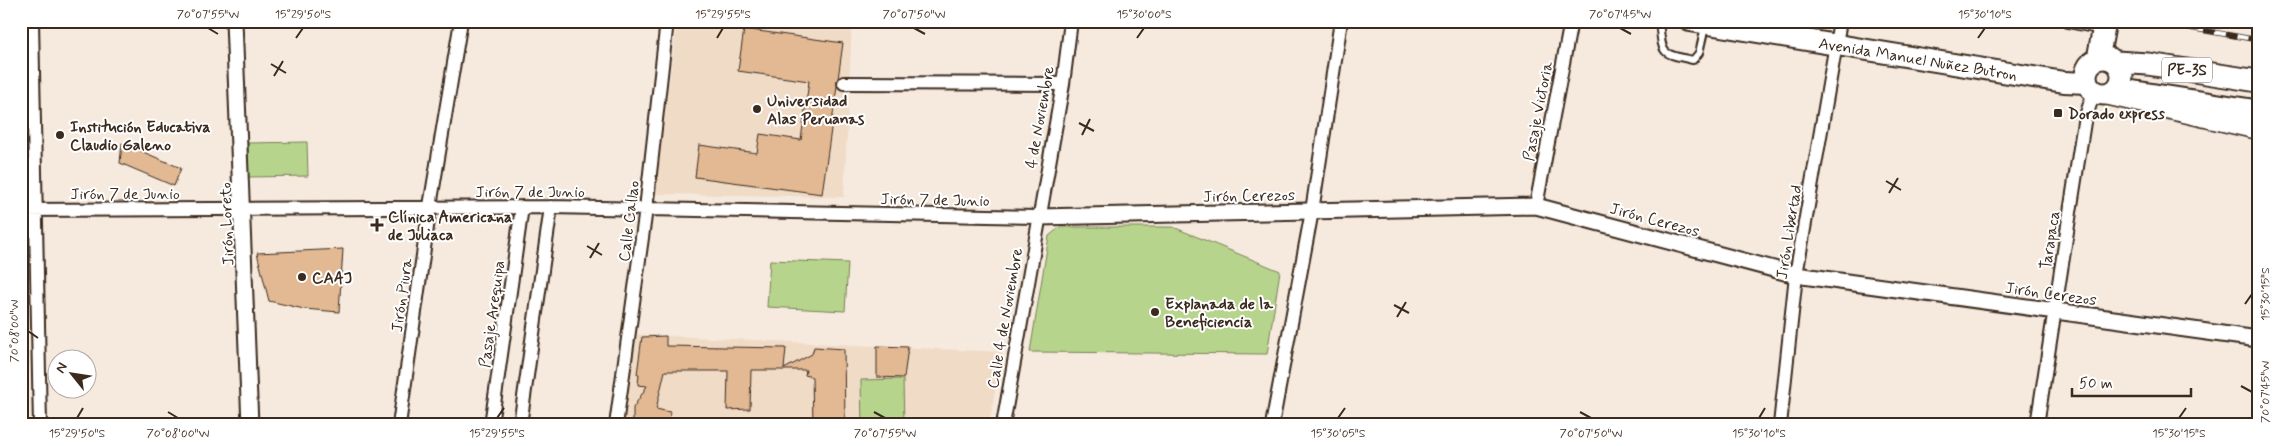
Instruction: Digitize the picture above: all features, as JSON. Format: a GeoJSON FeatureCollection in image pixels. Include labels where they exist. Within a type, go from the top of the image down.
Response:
{"type":"FeatureCollection","features":[{"type":"Feature","properties":{"kind":"highway"},"geometry":{"type":"LineString","coordinates":[[2105,24],[2107,61]]}},
{"type":"Feature","properties":{"kind":"highway"},"geometry":{"type":"LineString","coordinates":[[2107,61],[2122,70],[2122,80],[2101,90],[2086,73],[2090,64],[2107,61]]}},
{"type":"Feature","properties":{"kind":"highway","name":"PE-3S"},"geometry":{"type":"LineString","coordinates":[[2107,61],[2148,64],[2258,81]]}},
{"type":"Feature","properties":{"kind":"highway","name":"PE-3S"},"geometry":{"type":"LineString","coordinates":[[2101,90],[2258,111]]}},
{"type":"Feature","properties":{"kind":"main road","name":"Avenida Manuel Nuñez Butron"},"geometry":{"type":"LineString","coordinates":[[1698,23],[2064,82],[2101,90]]}},
{"type":"Feature","properties":{"kind":"main road"},"geometry":{"type":"LineString","coordinates":[[2101,90],[2258,130]]}},
{"type":"Feature","properties":{"kind":"street"},"geometry":{"type":"LineString","coordinates":[[32,21],[28,210],[40,425]]}},
{"type":"Feature","properties":{"kind":"street","name":"Jirón Loreto"},"geometry":{"type":"LineString","coordinates":[[234,21],[243,209],[250,425]]}},
{"type":"Feature","properties":{"kind":"street","name":"Jirón Piura"},"geometry":{"type":"LineString","coordinates":[[399,425],[430,206],[461,21]]}},
{"type":"Feature","properties":{"kind":"street","name":"Calle Callao"},"geometry":{"type":"LineString","coordinates":[[616,425],[646,209],[667,21]]}},
{"type":"Feature","properties":{"kind":"street","name":"4 de Noviembre"},"geometry":{"type":"LineString","coordinates":[[1038,217],[1062,84],[1071,21]]}},
{"type":"Feature","properties":{"kind":"street"},"geometry":{"type":"LineString","coordinates":[[1272,425],[1312,211],[1341,21]]}},
{"type":"Feature","properties":{"kind":"street","name":"Pasaje Victoria"},"geometry":{"type":"LineString","coordinates":[[1536,206],[1571,21]]}},
{"type":"Feature","properties":{"kind":"street","name":"Jirón Libertad"},"geometry":{"type":"LineString","coordinates":[[1780,425],[1796,275],[1840,21]]}},
{"type":"Feature","properties":{"kind":"street"},"geometry":{"type":"LineString","coordinates":[[2068,21],[2105,24]]}},
{"type":"Feature","properties":{"kind":"street"},"geometry":{"type":"LineString","coordinates":[[844,83],[1062,84]]}},
{"type":"Feature","properties":{"kind":"street","name":"Tarapaca"},"geometry":{"type":"LineString","coordinates":[[2037,425],[2084,122],[2101,90]]}},
{"type":"Feature","properties":{"kind":"street","name":"Jirón 7 de Junio"},"geometry":{"type":"LineString","coordinates":[[28,210],[430,206],[1038,217]]}},
{"type":"Feature","properties":{"kind":"street","name":"Jirón Cerezos"},"geometry":{"type":"LineString","coordinates":[[1038,217],[1536,206],[1796,275],[2258,339]]}},
{"type":"Feature","properties":{"kind":"street","name":"Pasaje Arequipa"},"geometry":{"type":"LineString","coordinates":[[491,425],[522,207]]}},
{"type":"Feature","properties":{"kind":"street"},"geometry":{"type":"LineString","coordinates":[[520,425],[551,207]]}},
{"type":"Feature","properties":{"kind":"street","name":"Calle 4 de Noviembre"},"geometry":{"type":"LineString","coordinates":[[1003,425],[1038,217]]}},
{"type":"Feature","properties":{"kind":"lane"},"geometry":{"type":"LineString","coordinates":[[1659,21],[1662,49],[1666,54],[1693,60],[1699,53],[1698,23]]}},
{"type":"Feature","properties":{"kind":"shaded area","name":"Universidad Alas Peruanas"},"geometry":{"type":"Polygon","coordinates":[[[677,21],[852,23],[844,197],[655,194],[677,21]]]}},
{"type":"Feature","properties":{"kind":"shaded area"},"geometry":{"type":"Polygon","coordinates":[[[629,334],[1002,352],[989,425],[622,425],[629,334]]]}},
{"type":"Feature","properties":{"kind":"green space"},"geometry":{"type":"Polygon","coordinates":[[[307,142],[308,176],[248,177],[248,143],[307,142]]]}},
{"type":"Feature","properties":{"kind":"green space","name":"Explanada de la Beneficiencia"},"geometry":{"type":"Polygon","coordinates":[[[1060,227],[1173,227],[1280,271],[1267,354],[1030,352],[1049,236],[1060,227]]]}},
{"type":"Feature","properties":{"kind":"green space"},"geometry":{"type":"Polygon","coordinates":[[[770,260],[848,263],[845,311],[767,307],[770,260]]]}},
{"type":"Feature","properties":{"kind":"green space"},"geometry":{"type":"Polygon","coordinates":[[[903,379],[904,425],[862,425],[861,380],[903,379]]]}},
{"type":"Feature","properties":{"kind":"building"},"geometry":{"type":"Polygon","coordinates":[[[744,29],[843,43],[822,194],[695,177],[699,145],[757,153],[760,134],[801,140],[809,81],[738,71],[744,29]]]}},
{"type":"Feature","properties":{"kind":"building"},"geometry":{"type":"Polygon","coordinates":[[[122,143],[181,168],[174,186],[120,163],[122,143]]]}},
{"type":"Feature","properties":{"kind":"building","name":"CAAJ"},"geometry":{"type":"Polygon","coordinates":[[[343,249],[339,312],[304,309],[269,301],[257,253],[343,249]]]}},
{"type":"Feature","properties":{"kind":"building"},"geometry":{"type":"Polygon","coordinates":[[[666,336],[666,346],[786,348],[784,369],[812,354],[814,347],[844,349],[845,425],[813,425],[812,377],[805,375],[806,370],[751,370],[750,409],[727,410],[728,371],[665,371],[656,409],[670,412],[669,425],[633,425],[633,408],[647,386],[638,385],[639,374],[637,374],[642,337],[666,336]]]}},
{"type":"Feature","properties":{"kind":"building"},"geometry":{"type":"Polygon","coordinates":[[[877,346],[908,347],[904,378],[877,377],[877,346]]]}},
{"type":"Feature","properties":{"kind":"railway"},"geometry":{"type":"LineString","coordinates":[[2150,21],[2258,40]]}},
{"type":"Feature","properties":{"kind":"place","name":"Universidad Alas Peruanas"},"geometry":{"type":"Point","coordinates":[757,109]}},
{"type":"Feature","properties":{"kind":"place","name":"Dorado express"},"geometry":{"type":"Point","coordinates":[2058,113]}},
{"type":"Feature","properties":{"kind":"place","name":"Institución Educativa Claudio Galeno"},"geometry":{"type":"Point","coordinates":[60,135]}},
{"type":"Feature","properties":{"kind":"place","name":"Clínica Americana de Juliaca"},"geometry":{"type":"Point","coordinates":[377,225]}},
{"type":"Feature","properties":{"kind":"place","name":"CAAJ"},"geometry":{"type":"Point","coordinates":[302,277]}},
{"type":"Feature","properties":{"kind":"place","name":"Explanada de la Beneficiencia"},"geometry":{"type":"Point","coordinates":[1155,312]}}]}
